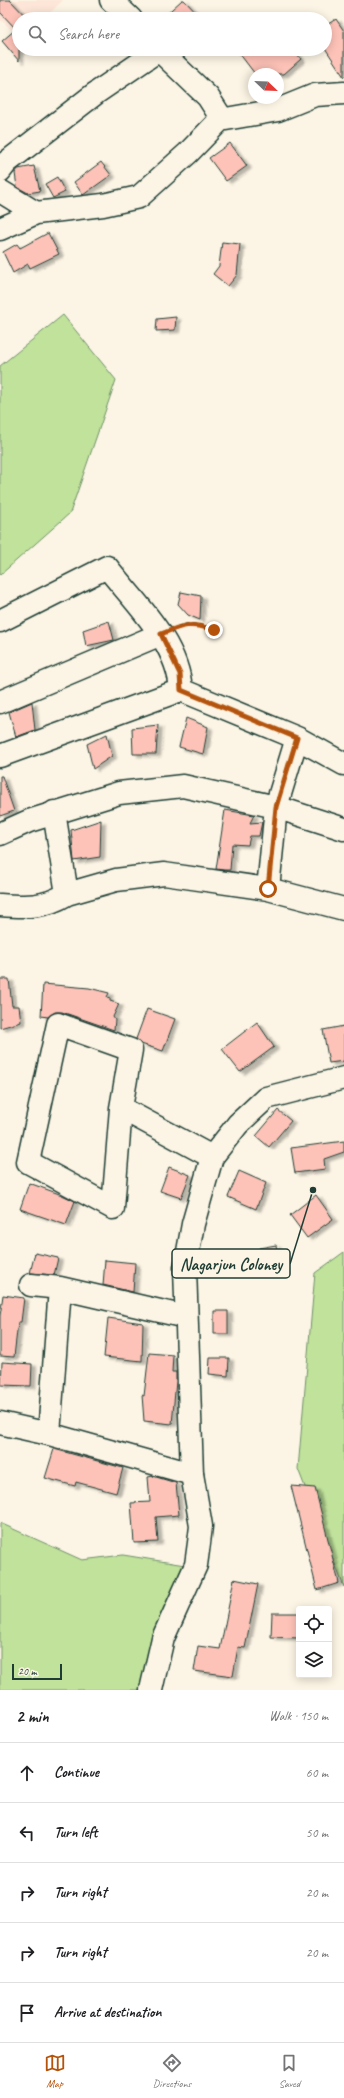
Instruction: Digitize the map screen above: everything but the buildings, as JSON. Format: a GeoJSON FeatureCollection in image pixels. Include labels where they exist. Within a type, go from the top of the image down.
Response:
{"type":"FeatureCollection","features":[{"type":"Feature","properties":{"kind":"street"},"geometry":{"type":"LineString","coordinates":[[111,0],[124,12]]}},
{"type":"Feature","properties":{"kind":"street"},"geometry":{"type":"LineString","coordinates":[[0,171],[7,162],[96,93],[150,56]]}},
{"type":"Feature","properties":{"kind":"street"},"geometry":{"type":"LineString","coordinates":[[165,56],[208,97],[222,119],[220,120]]}},
{"type":"Feature","properties":{"kind":"street"},"geometry":{"type":"LineString","coordinates":[[0,229],[36,213],[103,205],[139,197],[188,153],[220,120],[278,110],[316,95],[344,94]]}},
{"type":"Feature","properties":{"kind":"street"},"geometry":{"type":"LineString","coordinates":[[0,192],[36,213]]}},
{"type":"Feature","properties":{"kind":"street"},"geometry":{"type":"LineString","coordinates":[[0,621],[107,567],[161,634],[180,674],[181,690]]}},
{"type":"Feature","properties":{"kind":"street"},"geometry":{"type":"LineString","coordinates":[[0,702],[161,634]]}},
{"type":"Feature","properties":{"kind":"street"},"geometry":{"type":"LineString","coordinates":[[0,756],[181,690],[297,738],[344,764]]}},
{"type":"Feature","properties":{"kind":"street"},"geometry":{"type":"LineString","coordinates":[[268,889],[276,807],[297,738]]}},
{"type":"Feature","properties":{"kind":"street"},"geometry":{"type":"LineString","coordinates":[[0,834],[54,812],[119,793],[183,786],[276,807],[344,829]]}},
{"type":"Feature","properties":{"kind":"street"},"geometry":{"type":"LineString","coordinates":[[54,812],[67,894]]}},
{"type":"Feature","properties":{"kind":"street"},"geometry":{"type":"LineString","coordinates":[[0,905],[22,907],[52,903],[67,894],[116,880],[164,874],[268,889],[344,909]]}},
{"type":"Feature","properties":{"kind":"street"},"geometry":{"type":"LineString","coordinates":[[58,1024],[131,1050],[121,1108],[113,1208],[28,1162],[58,1024]]}},
{"type":"Feature","properties":{"kind":"street"},"geometry":{"type":"LineString","coordinates":[[151,1690],[163,1638],[196,1565],[201,1526],[192,1474],[185,1268],[193,1224],[212,1157],[238,1124],[266,1098],[344,1078]]}},
{"type":"Feature","properties":{"kind":"street"},"geometry":{"type":"LineString","coordinates":[[121,1108],[212,1157]]}},
{"type":"Feature","properties":{"kind":"street"},"geometry":{"type":"LineString","coordinates":[[31,1285],[60,1288],[186,1317]]}},
{"type":"Feature","properties":{"kind":"street"},"geometry":{"type":"LineString","coordinates":[[49,1434],[60,1288]]}},
{"type":"Feature","properties":{"kind":"street"},"geometry":{"type":"LineString","coordinates":[[0,1423],[49,1434],[192,1474]]}},
{"type":"Feature","properties":{"kind":"path"},"geometry":{"type":"LineString","coordinates":[[161,634],[182,625],[203,626],[214,630]]}},
{"type":"Feature","properties":{"kind":"shaded area"},"geometry":{"type":"Polygon","coordinates":[[[0,0],[63,0],[51,12],[12,12],[12,30],[0,19],[0,0]]]}},
{"type":"Feature","properties":{"kind":"green space"},"geometry":{"type":"Polygon","coordinates":[[[63,315],[116,380],[70,513],[0,575],[0,366],[63,315]]]}},
{"type":"Feature","properties":{"kind":"green space"},"geometry":{"type":"Polygon","coordinates":[[[344,1252],[344,1587],[298,1469],[315,1273],[344,1252]]]}},
{"type":"Feature","properties":{"kind":"green space"},"geometry":{"type":"Polygon","coordinates":[[[0,1523],[82,1560],[123,1555],[185,1565],[162,1690],[0,1690],[0,1523]]]}},
{"type":"Feature","properties":{"kind":"place","name":"Nagarjun Coloney"},"geometry":{"type":"Point","coordinates":[313,1190]}},
{"type":"Feature","properties":{"kind":"route"},"geometry":{"type":"LineString","coordinates":[[214,630],[203,626],[182,625],[161,634],[180,674],[181,690],[297,738],[276,807],[268,889]]}}]}
